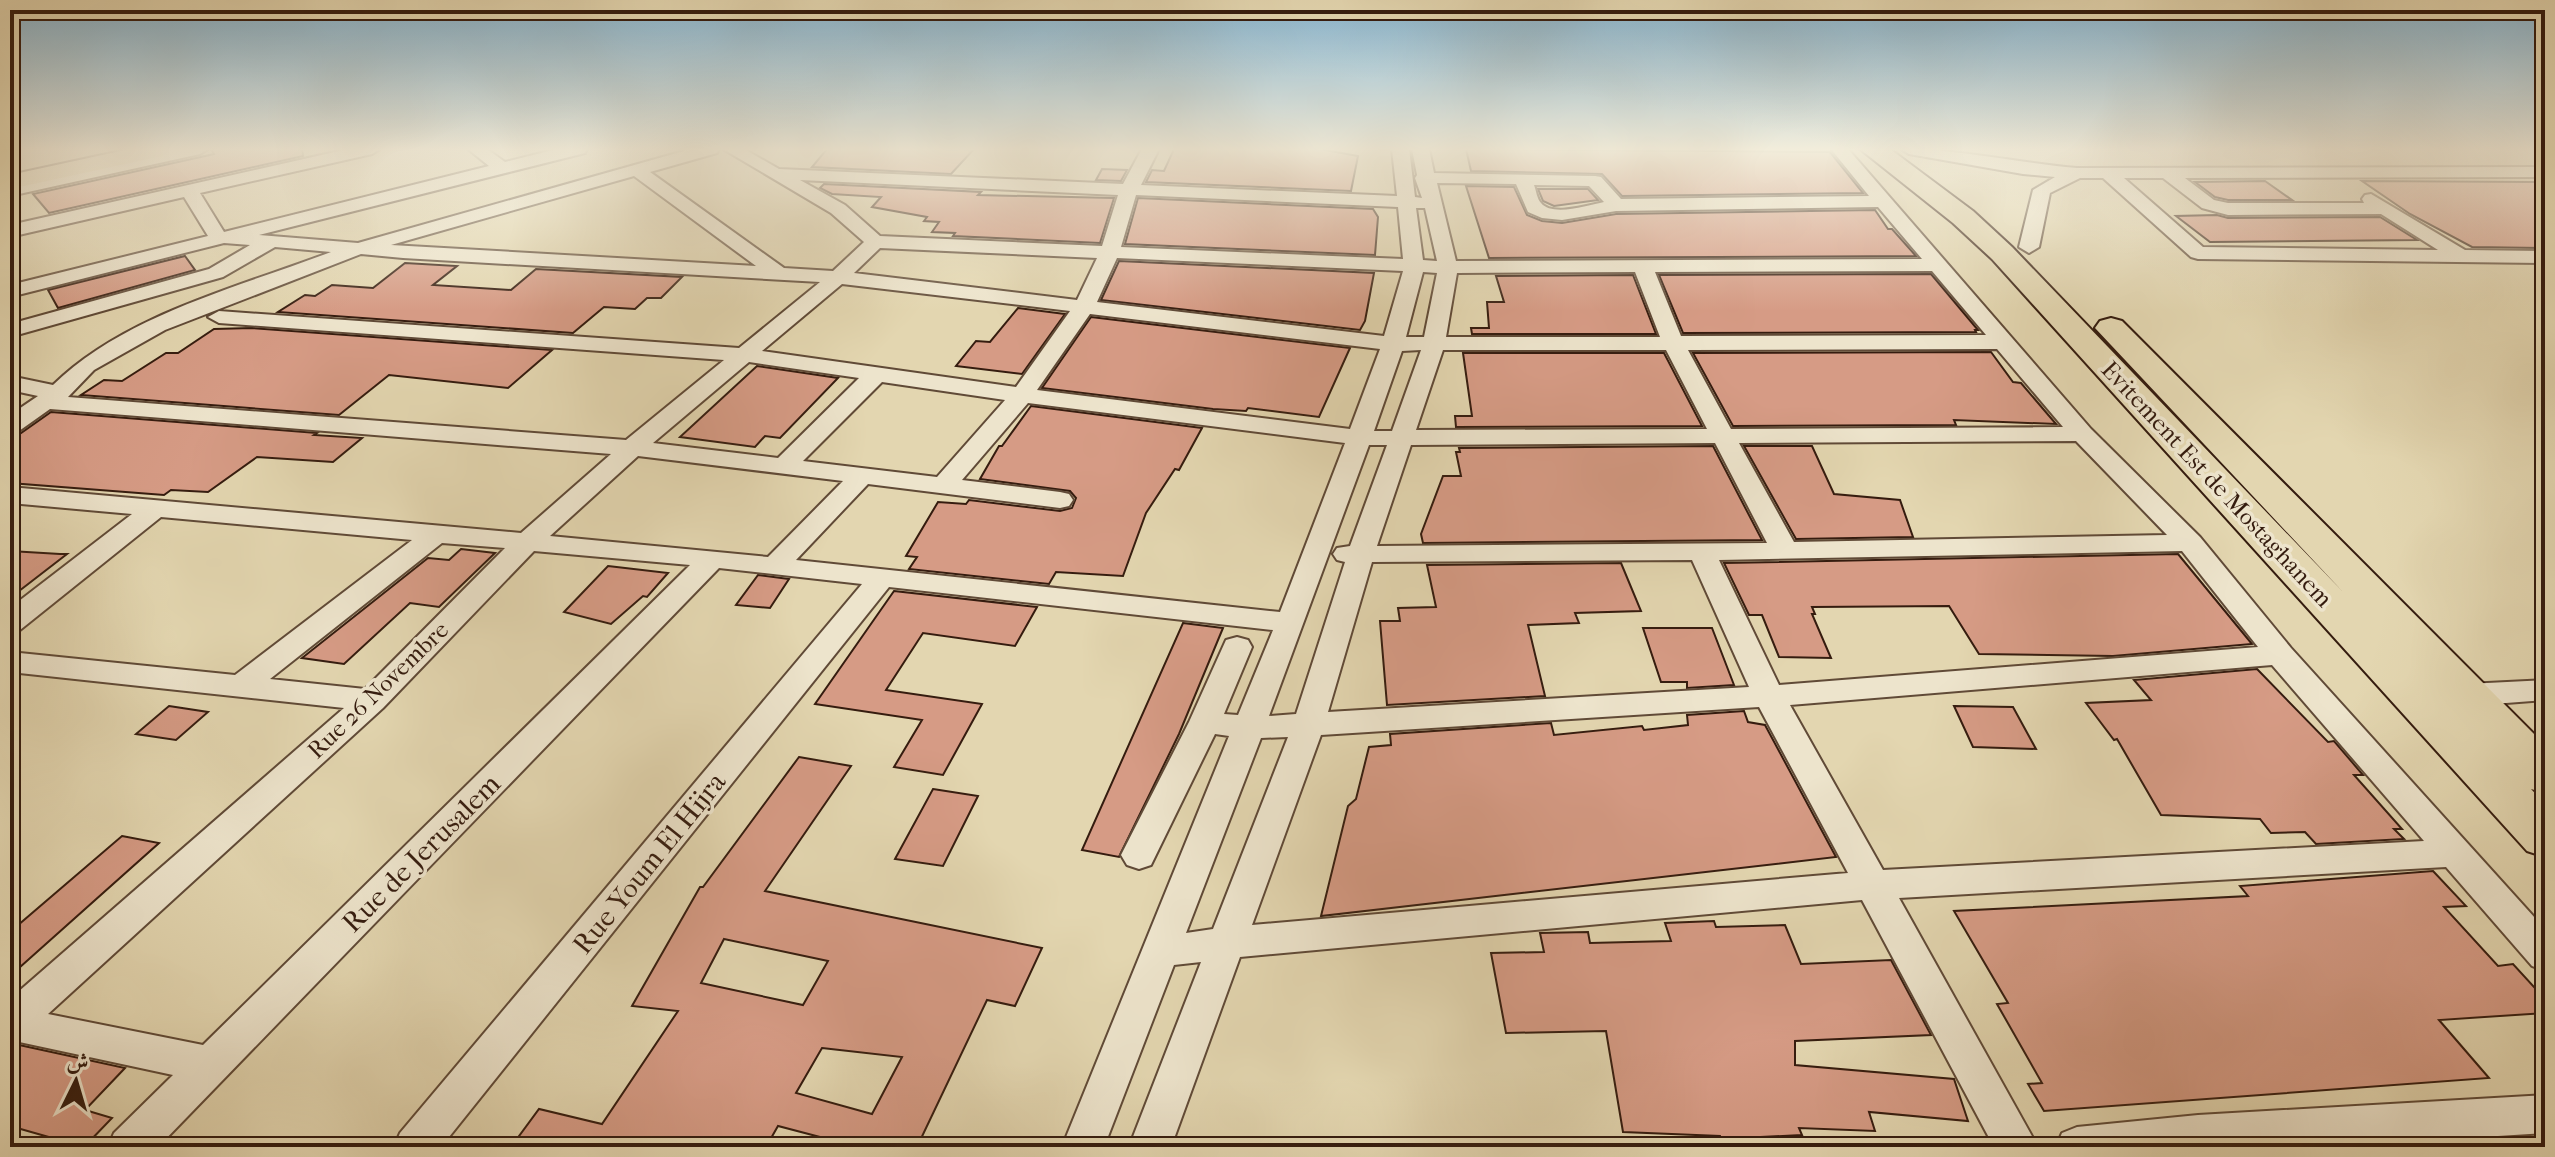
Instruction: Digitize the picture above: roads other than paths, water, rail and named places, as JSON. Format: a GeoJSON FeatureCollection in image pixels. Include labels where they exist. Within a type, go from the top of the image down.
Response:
{"type":"FeatureCollection","features":[{"type":"Feature","properties":{"kind":"highway","name":"Evitement Est de Mostaghanem"},"geometry":{"type":"LineString","coordinates":[[1944,203],[2002,253],[2545,837]]}},
{"type":"Feature","properties":{"kind":"highway","name":"Evitement Est de Mostaghanem"},"geometry":{"type":"LineString","coordinates":[[1977,203],[2029,247],[2545,775]]}},
{"type":"Feature","properties":{"kind":"street"},"geometry":{"type":"LineString","coordinates":[[11,203],[15,230],[136,203]]}},
{"type":"Feature","properties":{"kind":"street"},"geometry":{"type":"LineString","coordinates":[[197,203],[218,237]]}},
{"type":"Feature","properties":{"kind":"street"},"geometry":{"type":"LineString","coordinates":[[10,291],[358,203]]}},
{"type":"Feature","properties":{"kind":"street"},"geometry":{"type":"LineString","coordinates":[[52,398],[86,365],[157,325],[360,248],[520,203]]}},
{"type":"Feature","properties":{"kind":"street"},"geometry":{"type":"LineString","coordinates":[[682,203],[779,274]]}},
{"type":"Feature","properties":{"kind":"street"},"geometry":{"type":"LineString","coordinates":[[827,203],[875,242],[1414,267],[1941,265]]}},
{"type":"Feature","properties":{"kind":"street"},"geometry":{"type":"LineString","coordinates":[[943,486],[1022,395],[1084,307],[1109,254],[1125,203]]}},
{"type":"Feature","properties":{"kind":"street"},"geometry":{"type":"LineString","coordinates":[[1083,1147],[1163,951],[1360,438],[1393,344],[1414,267],[1419,203]]}},
{"type":"Feature","properties":{"kind":"street"},"geometry":{"type":"LineString","coordinates":[[1150,1147],[1309,724],[1361,554],[1434,344],[1448,267],[1427,203]]}},
{"type":"Feature","properties":{"kind":"street"},"geometry":{"type":"LineString","coordinates":[[1533,203],[1544,214],[1562,215],[1616,205],[1749,203]]}},
{"type":"Feature","properties":{"kind":"street"},"geometry":{"type":"LineString","coordinates":[[1883,203],[1941,265],[2082,434],[2190,543],[2280,655],[2545,955]]}},
{"type":"Feature","properties":{"kind":"street"},"geometry":{"type":"LineString","coordinates":[[2029,247],[2039,203]]}},
{"type":"Feature","properties":{"kind":"street"},"geometry":{"type":"LineString","coordinates":[[2142,203],[2198,253],[2545,257]]}},
{"type":"Feature","properties":{"kind":"street"},"geometry":{"type":"LineString","coordinates":[[2207,203],[2228,209],[2385,208]]}},
{"type":"Feature","properties":{"kind":"street"},"geometry":{"type":"LineString","coordinates":[[2377,203],[2461,256]]}},
{"type":"Feature","properties":{"kind":"street"},"geometry":{"type":"LineString","coordinates":[[218,237],[403,252],[838,277],[1393,344],[2003,342]]}},
{"type":"Feature","properties":{"kind":"street"},"geometry":{"type":"LineString","coordinates":[[10,331],[216,273],[272,241]]}},
{"type":"Feature","properties":{"kind":"street","name":"Rue 26 Novembre"},"geometry":{"type":"LineString","coordinates":[[10,1023],[372,700],[527,542],[632,448],[838,277],[875,242]]}},
{"type":"Feature","properties":{"kind":"street"},"geometry":{"type":"LineString","coordinates":[[10,426],[52,398],[138,352],[219,317],[403,252]]}},
{"type":"Feature","properties":{"kind":"street"},"geometry":{"type":"LineString","coordinates":[[1643,268],[1673,343],[1785,551]]}},
{"type":"Feature","properties":{"kind":"street"},"geometry":{"type":"LineString","coordinates":[[219,317],[743,355],[1022,395],[1360,438],[2082,434]]}},
{"type":"Feature","properties":{"kind":"street"},"geometry":{"type":"LineString","coordinates":[[783,467],[877,374]]}},
{"type":"Feature","properties":{"kind":"street"},"geometry":{"type":"LineString","coordinates":[[10,383],[52,398],[632,448],[1060,500]]}},
{"type":"Feature","properties":{"kind":"street"},"geometry":{"type":"LineString","coordinates":[[774,566],[862,476]]}},
{"type":"Feature","properties":{"kind":"street"},"geometry":{"type":"LineString","coordinates":[[10,495],[712,559],[1291,623]]}},
{"type":"Feature","properties":{"kind":"street"},"geometry":{"type":"LineString","coordinates":[[10,623],[157,507]]}},
{"type":"Feature","properties":{"kind":"street"},"geometry":{"type":"LineString","coordinates":[[241,686],[435,535]]}},
{"type":"Feature","properties":{"kind":"street"},"geometry":{"type":"LineString","coordinates":[[1318,553],[1702,552],[2190,543]]}},
{"type":"Feature","properties":{"kind":"street"},"geometry":{"type":"LineString","coordinates":[[1702,552],[1769,696],[2017,1147]]}},
{"type":"Feature","properties":{"kind":"street","name":"Rue de Jerusalem"},"geometry":{"type":"LineString","coordinates":[[129,1147],[712,559]]}},
{"type":"Feature","properties":{"kind":"street","name":"Rue Youm El Hijra"},"geometry":{"type":"LineString","coordinates":[[415,1147],[882,578]]}},
{"type":"Feature","properties":{"kind":"street"},"geometry":{"type":"LineString","coordinates":[[1139,855],[1205,722],[1237,647]]}},
{"type":"Feature","properties":{"kind":"street"},"geometry":{"type":"LineString","coordinates":[[1205,722],[1249,728],[1769,696],[2280,655]]}},
{"type":"Feature","properties":{"kind":"street"},"geometry":{"type":"LineString","coordinates":[[10,662],[372,700]]}},
{"type":"Feature","properties":{"kind":"street"},"geometry":{"type":"LineString","coordinates":[[2467,695],[2538,698]]}},
{"type":"Feature","properties":{"kind":"street"},"geometry":{"type":"LineString","coordinates":[[1163,951],[1872,885],[2457,853]]}},
{"type":"Feature","properties":{"kind":"street"},"geometry":{"type":"LineString","coordinates":[[10,1023],[211,1065]]}},
{"type":"Feature","properties":{"kind":"street"},"geometry":{"type":"LineString","coordinates":[[2077,1147],[2202,1141],[2545,1114]]}}]}
